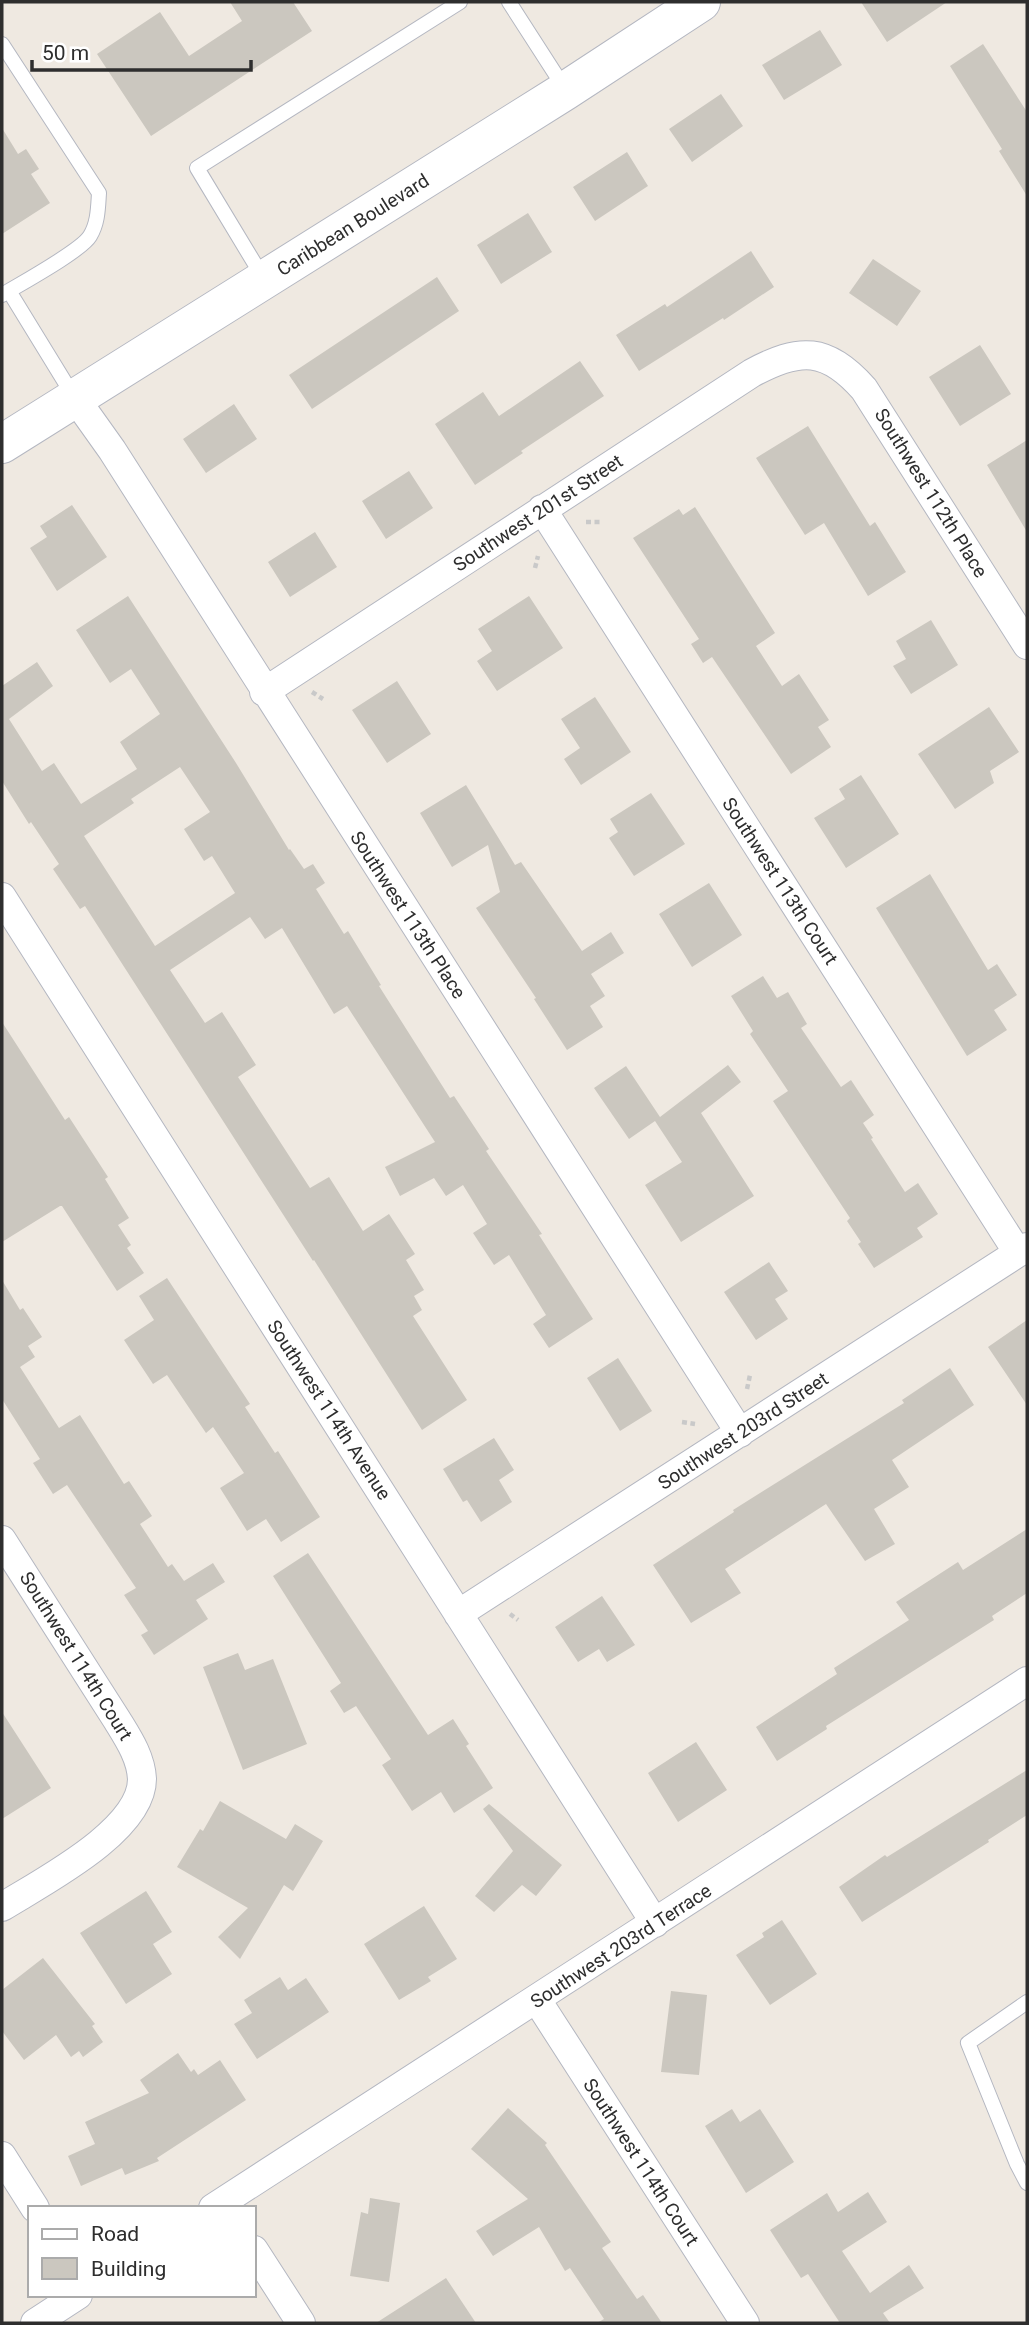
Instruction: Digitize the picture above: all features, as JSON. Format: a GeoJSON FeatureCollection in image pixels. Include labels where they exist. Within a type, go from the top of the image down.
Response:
{"type":"FeatureCollection","features":[{"type":"Feature","properties":{"kind":"street","name":"Caribbean Boulevard"},"geometry":{"type":"LineString","coordinates":[[2,444],[265,281],[701,2]]}},
{"type":"Feature","properties":{"kind":"street","name":"Southwest 201st Street"},"geometry":{"type":"LineString","coordinates":[[264,692],[752,373],[786,358],[819,356]]}},
{"type":"Feature","properties":{"kind":"street","name":"Southwest 112th Place"},"geometry":{"type":"LineString","coordinates":[[819,356],[838,364],[851,375],[871,400],[1027,645]]}},
{"type":"Feature","properties":{"kind":"street","name":"Southwest 113th Place"},"geometry":{"type":"LineString","coordinates":[[75,398],[112,450],[264,692],[740,1433]]}},
{"type":"Feature","properties":{"kind":"street","name":"Southwest 113th Court"},"geometry":{"type":"LineString","coordinates":[[542,509],[1023,1250]]}},
{"type":"Feature","properties":{"kind":"street","name":"Southwest 114th Avenue"},"geometry":{"type":"LineString","coordinates":[[2,897],[655,1923]]}},
{"type":"Feature","properties":{"kind":"street","name":"Southwest 203rd Street"},"geometry":{"type":"LineString","coordinates":[[458,1614],[1023,1250]]}},
{"type":"Feature","properties":{"kind":"street","name":"Southwest 114th Court"},"geometry":{"type":"LineString","coordinates":[[2,1540],[117,1720],[133,1748],[142,1776],[137,1802],[130,1814],[110,1835],[2,1907]]}},
{"type":"Feature","properties":{"kind":"street","name":"Southwest 203rd Terrace"},"geometry":{"type":"LineString","coordinates":[[221,2206],[1027,1681]]}},
{"type":"Feature","properties":{"kind":"street","name":"Southwest 114th Court"},"geometry":{"type":"LineString","coordinates":[[537,2000],[744,2323]]}},
{"type":"Feature","properties":{"kind":"street"},"geometry":{"type":"LineString","coordinates":[[2,2156],[34,2206]]}},
{"type":"Feature","properties":{"kind":"street"},"geometry":{"type":"LineString","coordinates":[[256,2253],[301,2323]]}},
{"type":"Feature","properties":{"kind":"street"},"geometry":{"type":"LineString","coordinates":[[35,2323],[75,2297]]}},
{"type":"Feature","properties":{"kind":"lane"},"geometry":{"type":"LineString","coordinates":[[265,281],[197,168],[460,2]]}},
{"type":"Feature","properties":{"kind":"lane"},"geometry":{"type":"LineString","coordinates":[[509,2],[565,90]]}},
{"type":"Feature","properties":{"kind":"lane"},"geometry":{"type":"LineString","coordinates":[[2,44],[99,193],[98,216],[90,237],[77,249],[5,293],[75,398]]}},
{"type":"Feature","properties":{"kind":"lane"},"geometry":{"type":"LineString","coordinates":[[1027,2002],[968,2043],[1027,2183]]}},
{"type":"Feature","properties":{"kind":"path"},"geometry":{"type":"LineString","coordinates":[[586,522],[603,522]]}},
{"type":"Feature","properties":{"kind":"path"},"geometry":{"type":"LineString","coordinates":[[536,568],[538,556]]}},
{"type":"Feature","properties":{"kind":"path"},"geometry":{"type":"LineString","coordinates":[[312,691],[323,699]]}},
{"type":"Feature","properties":{"kind":"path"},"geometry":{"type":"LineString","coordinates":[[747,1389],[750,1376]]}},
{"type":"Feature","properties":{"kind":"path"},"geometry":{"type":"LineString","coordinates":[[682,1422],[695,1424]]}},
{"type":"Feature","properties":{"kind":"building"},"geometry":{"type":"Polygon","coordinates":[[[230,2],[293,2],[312,31],[151,136],[97,54],[160,12],[189,56],[242,21],[230,2]]]}},
{"type":"Feature","properties":{"kind":"building"},"geometry":{"type":"Polygon","coordinates":[[[861,2],[947,2],[887,42],[861,2]]]}},
{"type":"Feature","properties":{"kind":"building"},"geometry":{"type":"Polygon","coordinates":[[[820,30],[842,65],[784,100],[762,65],[820,30]]]}},
{"type":"Feature","properties":{"kind":"building"},"geometry":{"type":"Polygon","coordinates":[[[983,44],[1027,112],[1027,196],[999,151],[1002,149],[950,66],[983,44]]]}},
{"type":"Feature","properties":{"kind":"building"},"geometry":{"type":"Polygon","coordinates":[[[721,94],[743,126],[692,162],[669,129],[721,94]]]}},
{"type":"Feature","properties":{"kind":"building"},"geometry":{"type":"Polygon","coordinates":[[[2,128],[18,154],[26,149],[39,169],[31,174],[50,203],[2,234],[2,128]]]}},
{"type":"Feature","properties":{"kind":"building"},"geometry":{"type":"Polygon","coordinates":[[[627,152],[648,186],[595,221],[573,187],[627,152]]]}},
{"type":"Feature","properties":{"kind":"building"},"geometry":{"type":"Polygon","coordinates":[[[528,213],[552,252],[501,284],[477,245],[528,213]]]}},
{"type":"Feature","properties":{"kind":"building"},"geometry":{"type":"Polygon","coordinates":[[[751,251],[774,287],[639,371],[616,335],[665,304],[667,307],[751,251]]]}},
{"type":"Feature","properties":{"kind":"building"},"geometry":{"type":"Polygon","coordinates":[[[873,259],[921,291],[897,326],[849,293],[873,259]]]}},
{"type":"Feature","properties":{"kind":"building"},"geometry":{"type":"Polygon","coordinates":[[[437,277],[459,311],[312,409],[289,375],[437,277]]]}},
{"type":"Feature","properties":{"kind":"building"},"geometry":{"type":"Polygon","coordinates":[[[980,345],[1011,394],[960,426],[929,377],[980,345]]]}},
{"type":"Feature","properties":{"kind":"building"},"geometry":{"type":"Polygon","coordinates":[[[580,361],[604,396],[475,485],[435,424],[483,392],[499,416],[580,361]]]}},
{"type":"Feature","properties":{"kind":"building"},"geometry":{"type":"Polygon","coordinates":[[[234,404],[257,439],[206,473],[183,439],[234,404]]]}},
{"type":"Feature","properties":{"kind":"building"},"geometry":{"type":"Polygon","coordinates":[[[808,426],[870,526],[875,522],[906,572],[868,596],[824,523],[805,535],[756,458],[808,426]]]}},
{"type":"Feature","properties":{"kind":"building"},"geometry":{"type":"Polygon","coordinates":[[[1027,440],[1027,532],[987,465],[1027,440]]]}},
{"type":"Feature","properties":{"kind":"building"},"geometry":{"type":"Polygon","coordinates":[[[409,471],[433,508],[386,539],[362,501],[409,471]]]}},
{"type":"Feature","properties":{"kind":"building"},"geometry":{"type":"Polygon","coordinates":[[[72,505],[107,557],[57,591],[30,548],[47,537],[40,526],[72,505]]]}},
{"type":"Feature","properties":{"kind":"building"},"geometry":{"type":"Polygon","coordinates":[[[695,507],[775,633],[756,646],[782,686],[799,674],[829,720],[818,727],[831,747],[791,774],[712,657],[703,663],[691,644],[699,639],[633,538],[679,509],[683,515],[695,507]]]}},
{"type":"Feature","properties":{"kind":"building"},"geometry":{"type":"Polygon","coordinates":[[[315,532],[337,567],[290,597],[268,562],[315,532]]]}},
{"type":"Feature","properties":{"kind":"building"},"geometry":{"type":"Polygon","coordinates":[[[128,596],[289,850],[304,869],[313,864],[325,883],[316,889],[344,934],[348,931],[381,985],[379,986],[450,1098],[454,1096],[489,1149],[486,1151],[542,1234],[539,1235],[593,1319],[549,1348],[533,1324],[546,1315],[509,1255],[494,1265],[473,1233],[487,1224],[463,1185],[446,1196],[434,1178],[400,1196],[385,1167],[435,1142],[347,1006],[334,1014],[282,928],[265,939],[250,917],[170,970],[205,1023],[222,1012],[256,1065],[238,1077],[310,1188],[329,1177],[363,1231],[389,1214],[415,1254],[406,1260],[424,1290],[414,1296],[422,1310],[413,1316],[467,1400],[422,1430],[85,906],[80,909],[53,869],[59,864],[2,781],[2,686],[37,662],[53,686],[9,719],[42,771],[54,763],[81,804],[137,769],[120,742],[160,714],[131,669],[110,683],[76,630],[128,596]],[[180,767],[131,799],[134,803],[84,836],[155,946],[235,893],[212,856],[204,861],[184,829],[210,812],[180,767]]]}},
{"type":"Feature","properties":{"kind":"building"},"geometry":{"type":"Polygon","coordinates":[[[529,596],[563,648],[497,691],[477,661],[492,651],[478,629],[529,596]]]}},
{"type":"Feature","properties":{"kind":"building"},"geometry":{"type":"Polygon","coordinates":[[[931,620],[958,665],[911,694],[893,666],[906,659],[896,641],[931,620]]]}},
{"type":"Feature","properties":{"kind":"building"},"geometry":{"type":"Polygon","coordinates":[[[397,681],[431,734],[387,763],[352,710],[397,681]]]}},
{"type":"Feature","properties":{"kind":"building"},"geometry":{"type":"Polygon","coordinates":[[[595,697],[631,752],[581,785],[564,759],[580,748],[561,719],[595,697]]]}},
{"type":"Feature","properties":{"kind":"building"},"geometry":{"type":"Polygon","coordinates":[[[989,707],[1019,752],[990,771],[994,783],[955,809],[918,754],[989,707]]]}},
{"type":"Feature","properties":{"kind":"building"},"geometry":{"type":"Polygon","coordinates":[[[861,775],[899,834],[846,868],[814,818],[845,799],[839,789],[861,775]]]}},
{"type":"Feature","properties":{"kind":"building"},"geometry":{"type":"Polygon","coordinates":[[[466,785],[515,865],[521,862],[582,951],[611,932],[624,953],[591,974],[605,996],[590,1006],[603,1027],[567,1050],[476,908],[500,892],[488,845],[452,867],[420,813],[466,785]]]}},
{"type":"Feature","properties":{"kind":"building"},"geometry":{"type":"Polygon","coordinates":[[[651,793],[685,844],[634,876],[609,838],[618,832],[610,819],[651,793]]]}},
{"type":"Feature","properties":{"kind":"building"},"geometry":{"type":"Polygon","coordinates":[[[930,874],[988,970],[997,964],[1017,995],[994,1010],[1007,1030],[967,1056],[876,908],[930,874]]]}},
{"type":"Feature","properties":{"kind":"building"},"geometry":{"type":"Polygon","coordinates":[[[709,883],[742,935],[692,967],[659,914],[709,883]]]}},
{"type":"Feature","properties":{"kind":"building"},"geometry":{"type":"Polygon","coordinates":[[[763,976],[777,998],[788,992],[807,1024],[801,1028],[841,1087],[851,1080],[874,1115],[863,1123],[905,1192],[918,1183],[938,1214],[917,1228],[923,1237],[874,1268],[858,1244],[861,1242],[847,1221],[850,1218],[773,1101],[788,1091],[750,1034],[753,1031],[731,996],[763,976]]]}},
{"type":"Feature","properties":{"kind":"building"},"geometry":{"type":"Polygon","coordinates":[[[2,1022],[65,1120],[69,1117],[108,1177],[105,1179],[129,1218],[118,1225],[131,1245],[127,1248],[144,1273],[117,1291],[62,1206],[2,1242],[2,1022]]]}},
{"type":"Feature","properties":{"kind":"building"},"geometry":{"type":"Polygon","coordinates":[[[728,1065],[741,1082],[701,1113],[754,1196],[681,1242],[645,1185],[682,1162],[655,1121],[629,1139],[594,1088],[626,1066],[660,1117],[728,1065]]]}},
{"type":"Feature","properties":{"kind":"building"},"geometry":{"type":"Polygon","coordinates":[[[769,1262],[788,1291],[775,1299],[788,1319],[756,1340],[724,1292],[769,1262]]]}},
{"type":"Feature","properties":{"kind":"building"},"geometry":{"type":"Polygon","coordinates":[[[167,1278],[250,1404],[245,1407],[275,1453],[278,1451],[320,1517],[281,1542],[266,1519],[247,1531],[220,1488],[244,1473],[213,1427],[206,1433],[167,1375],[153,1384],[124,1340],[154,1320],[139,1296],[167,1278]]]}},
{"type":"Feature","properties":{"kind":"building"},"geometry":{"type":"Polygon","coordinates":[[[2,1280],[20,1310],[23,1308],[42,1337],[28,1346],[35,1357],[20,1367],[59,1428],[80,1415],[124,1484],[129,1481],[152,1516],[140,1524],[168,1567],[172,1564],[184,1581],[213,1563],[225,1582],[196,1600],[208,1619],[154,1655],[141,1635],[148,1631],[124,1595],[136,1588],[67,1485],[53,1494],[33,1463],[40,1459],[2,1399],[2,1280]]]}},
{"type":"Feature","properties":{"kind":"building"},"geometry":{"type":"Polygon","coordinates":[[[1027,1320],[1027,1405],[988,1347],[1027,1320]]]}},
{"type":"Feature","properties":{"kind":"building"},"geometry":{"type":"Polygon","coordinates":[[[618,1358],[652,1411],[620,1431],[587,1378],[618,1358]]]}},
{"type":"Feature","properties":{"kind":"building"},"geometry":{"type":"Polygon","coordinates":[[[950,1368],[974,1405],[892,1460],[909,1487],[874,1509],[895,1544],[865,1561],[826,1504],[725,1569],[741,1593],[691,1623],[653,1565],[734,1512],[733,1510],[904,1403],[902,1400],[950,1368]]]}},
{"type":"Feature","properties":{"kind":"building"},"geometry":{"type":"Polygon","coordinates":[[[494,1438],[514,1470],[499,1480],[512,1502],[481,1522],[467,1500],[463,1502],[443,1469],[494,1438]]]}},
{"type":"Feature","properties":{"kind":"building"},"geometry":{"type":"Polygon","coordinates":[[[1027,1529],[1027,1593],[992,1616],[994,1620],[826,1726],[827,1729],[777,1761],[756,1727],[837,1674],[834,1668],[909,1620],[896,1602],[958,1562],[963,1570],[1027,1529]]]}},
{"type":"Feature","properties":{"kind":"building"},"geometry":{"type":"Polygon","coordinates":[[[308,1553],[428,1735],[453,1719],[469,1744],[466,1746],[493,1788],[454,1813],[441,1792],[412,1811],[382,1765],[391,1759],[356,1706],[344,1713],[330,1691],[341,1683],[273,1576],[308,1553]]]}},
{"type":"Feature","properties":{"kind":"building"},"geometry":{"type":"Polygon","coordinates":[[[602,1596],[635,1645],[607,1662],[599,1649],[578,1662],[555,1627],[602,1596]]]}},
{"type":"Feature","properties":{"kind":"building"},"geometry":{"type":"Polygon","coordinates":[[[238,1653],[245,1670],[273,1659],[307,1744],[243,1770],[203,1667],[238,1653]]]}},
{"type":"Feature","properties":{"kind":"building"},"geometry":{"type":"Polygon","coordinates":[[[2,1712],[51,1788],[2,1819],[2,1712]]]}},
{"type":"Feature","properties":{"kind":"building"},"geometry":{"type":"Polygon","coordinates":[[[696,1742],[727,1790],[678,1822],[648,1773],[696,1742]]]}},
{"type":"Feature","properties":{"kind":"building"},"geometry":{"type":"Polygon","coordinates":[[[1027,1770],[1027,1815],[862,1922],[839,1887],[885,1855],[887,1857],[1027,1770]]]}},
{"type":"Feature","properties":{"kind":"building"},"geometry":{"type":"Polygon","coordinates":[[[220,1801],[286,1839],[295,1824],[323,1841],[293,1891],[284,1885],[240,1959],[218,1937],[248,1908],[177,1867],[200,1829],[203,1831],[220,1801]]]}},
{"type":"Feature","properties":{"kind":"building"},"geometry":{"type":"Polygon","coordinates":[[[489,1804],[562,1865],[536,1896],[522,1885],[494,1912],[475,1896],[513,1851],[483,1809],[489,1804]]]}},
{"type":"Feature","properties":{"kind":"building"},"geometry":{"type":"Polygon","coordinates":[[[146,1891],[172,1932],[153,1944],[172,1974],[126,2004],[80,1933],[146,1891]]]}},
{"type":"Feature","properties":{"kind":"building"},"geometry":{"type":"Polygon","coordinates":[[[424,1906],[457,1959],[428,1977],[431,1981],[399,2000],[364,1944],[424,1906]]]}},
{"type":"Feature","properties":{"kind":"building"},"geometry":{"type":"Polygon","coordinates":[[[782,1920],[817,1974],[770,2005],[736,1955],[764,1937],[762,1933],[782,1920]]]}},
{"type":"Feature","properties":{"kind":"building"},"geometry":{"type":"Polygon","coordinates":[[[43,1958],[95,2024],[92,2026],[103,2042],[83,2057],[79,2051],[71,2057],[56,2035],[24,2060],[2,2031],[2,1990],[43,1958]]]}},
{"type":"Feature","properties":{"kind":"building"},"geometry":{"type":"Polygon","coordinates":[[[280,1977],[288,1990],[306,1978],[329,2012],[257,2059],[234,2024],[252,2013],[244,2000],[280,1977]]]}},
{"type":"Feature","properties":{"kind":"building"},"geometry":{"type":"Polygon","coordinates":[[[671,1991],[707,1995],[699,2075],[661,2072],[671,1991]]]}},
{"type":"Feature","properties":{"kind":"building"},"geometry":{"type":"Polygon","coordinates":[[[178,2053],[191,2072],[194,2069],[198,2075],[220,2060],[246,2100],[157,2158],[159,2161],[125,2175],[122,2168],[81,2186],[68,2156],[95,2144],[85,2122],[149,2093],[140,2080],[178,2053]]]}},
{"type":"Feature","properties":{"kind":"building"},"geometry":{"type":"Polygon","coordinates":[[[508,2108],[547,2143],[545,2145],[611,2242],[602,2248],[637,2299],[643,2295],[662,2323],[597,2323],[604,2319],[570,2268],[565,2271],[539,2227],[493,2256],[476,2231],[528,2199],[471,2149],[508,2108]]]}},
{"type":"Feature","properties":{"kind":"building"},"geometry":{"type":"Polygon","coordinates":[[[732,2109],[740,2122],[760,2109],[794,2162],[746,2193],[705,2126],[732,2109]]]}},
{"type":"Feature","properties":{"kind":"building"},"geometry":{"type":"Polygon","coordinates":[[[868,2192],[887,2222],[842,2251],[870,2293],[909,2265],[924,2288],[883,2313],[890,2323],[840,2323],[808,2274],[801,2278],[770,2230],[827,2193],[838,2212],[868,2192]]]}},
{"type":"Feature","properties":{"kind":"building"},"geometry":{"type":"Polygon","coordinates":[[[370,2198],[400,2203],[389,2282],[350,2276],[361,2212],[368,2214],[370,2198]]]}},
{"type":"Feature","properties":{"kind":"building"},"geometry":{"type":"Polygon","coordinates":[[[446,2278],[476,2323],[376,2323],[446,2278]]]}}]}
